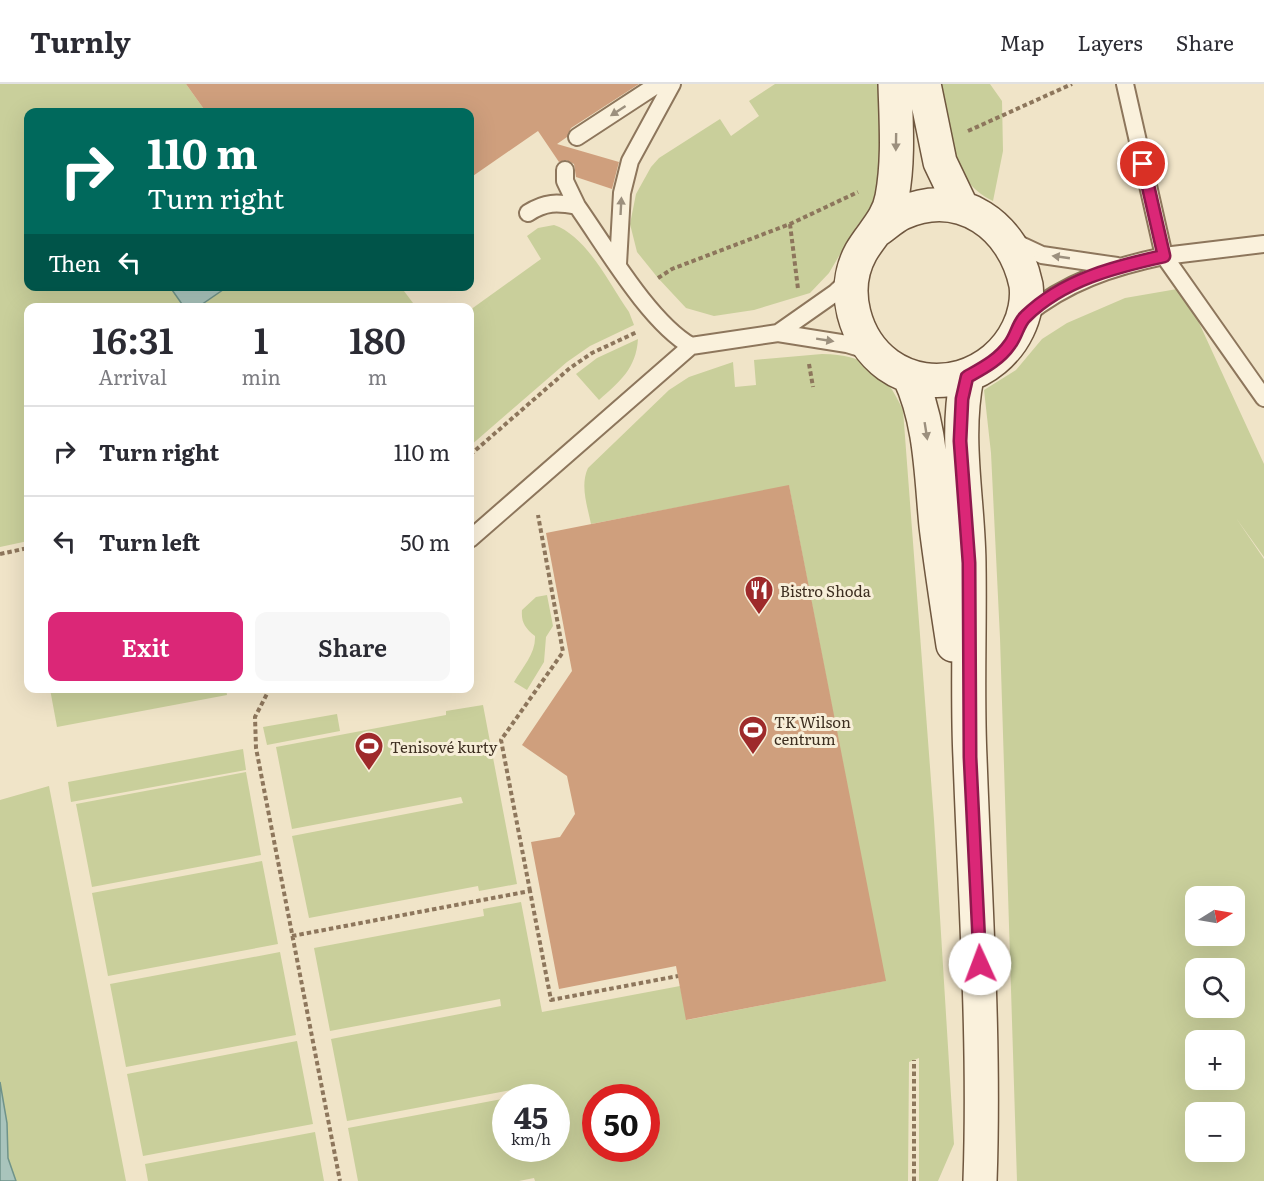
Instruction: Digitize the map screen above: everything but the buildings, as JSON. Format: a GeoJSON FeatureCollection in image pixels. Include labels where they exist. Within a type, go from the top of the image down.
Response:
{"type":"FeatureCollection","features":[{"type":"Feature","properties":{"kind":"main road"},"geometry":{"type":"LineString","coordinates":[[876,231],[901,213],[931,205],[962,208],[987,220],[1008,239],[1021,263],[1027,291],[1023,318],[1011,343],[992,363],[967,377],[938,381],[909,376],[889,366],[872,351],[854,316],[851,297],[852,277],[860,252],[888,214],[892,197],[897,144],[896,84]]}},
{"type":"Feature","properties":{"kind":"main road"},"geometry":{"type":"LineString","coordinates":[[924,84],[940,162],[962,208]]}},
{"type":"Feature","properties":{"kind":"main road"},"geometry":{"type":"LineString","coordinates":[[909,376],[920,398],[927,432],[940,557],[970,757]]}},
{"type":"Feature","properties":{"kind":"main road"},"geometry":{"type":"LineString","coordinates":[[967,377],[962,399],[960,441],[969,563],[970,757],[981,1006],[980,1181]]}},
{"type":"Feature","properties":{"kind":"lane"},"geometry":{"type":"LineString","coordinates":[[577,137],[658,84]]}},
{"type":"Feature","properties":{"kind":"lane"},"geometry":{"type":"LineString","coordinates":[[618,264],[622,193],[630,161],[672,84]]}},
{"type":"Feature","properties":{"kind":"lane"},"geometry":{"type":"LineString","coordinates":[[1125,84],[1164,256],[1264,398]]}},
{"type":"Feature","properties":{"kind":"lane"},"geometry":{"type":"LineString","coordinates":[[565,170],[565,181],[577,206],[618,264],[673,336],[691,346]]}},
{"type":"Feature","properties":{"kind":"lane"},"geometry":{"type":"LineString","coordinates":[[528,213],[542,204],[561,203],[577,206]]}},
{"type":"Feature","properties":{"kind":"lane"},"geometry":{"type":"LineString","coordinates":[[1008,239],[1042,255],[1118,266]]}},
{"type":"Feature","properties":{"kind":"lane"},"geometry":{"type":"LineString","coordinates":[[1023,318],[1044,300],[1118,266],[1164,256],[1264,244]]}},
{"type":"Feature","properties":{"kind":"lane"},"geometry":{"type":"LineString","coordinates":[[778,333],[835,293],[852,277]]}},
{"type":"Feature","properties":{"kind":"lane"},"geometry":{"type":"LineString","coordinates":[[474,537],[691,346],[778,333],[847,344],[872,351]]}},
{"type":"Feature","properties":{"kind":"path"},"geometry":{"type":"LineString","coordinates":[[958,135],[1072,84]]}},
{"type":"Feature","properties":{"kind":"path"},"geometry":{"type":"LineString","coordinates":[[474,452],[570,368],[592,353],[636,332],[657,318],[658,278],[672,269],[790,224],[864,189]]}},
{"type":"Feature","properties":{"kind":"path"},"geometry":{"type":"LineString","coordinates":[[532,487],[563,652],[501,740],[551,1000],[678,976]]}},
{"type":"Feature","properties":{"kind":"path"},"geometry":{"type":"LineString","coordinates":[[0,554],[24,549]]}},
{"type":"Feature","properties":{"kind":"path"},"geometry":{"type":"LineString","coordinates":[[267,693],[260,705],[254,728],[340,1181]]}},
{"type":"Feature","properties":{"kind":"path"},"geometry":{"type":"LineString","coordinates":[[292,936],[530,891]]}},
{"type":"Feature","properties":{"kind":"path"},"geometry":{"type":"LineString","coordinates":[[914,1060],[914,1181]]}},
{"type":"Feature","properties":{"kind":"green space"},"geometry":{"type":"Polygon","coordinates":[[[0,84],[186,84],[203,108],[24,108],[24,291],[173,291],[181,303],[24,303],[24,542],[0,547],[0,84]]]}},
{"type":"Feature","properties":{"kind":"green space"},"geometry":{"type":"Polygon","coordinates":[[[775,84],[880,84],[884,145],[878,199],[856,227],[829,273],[810,293],[754,310],[714,316],[686,308],[637,252],[630,224],[636,194],[651,167],[659,158],[720,119],[731,136],[759,116],[749,101],[775,84]]]}},
{"type":"Feature","properties":{"kind":"green space"},"geometry":{"type":"Polygon","coordinates":[[[940,84],[990,84],[1002,101],[1003,151],[993,201],[966,179],[958,166],[948,135],[940,84]]]}},
{"type":"Feature","properties":{"kind":"green space"},"geometry":{"type":"Polygon","coordinates":[[[554,225],[577,239],[597,262],[629,312],[634,325],[590,346],[567,362],[474,443],[474,307],[541,259],[527,236],[538,228],[554,225]]]}},
{"type":"Feature","properties":{"kind":"green space"},"geometry":{"type":"Polygon","coordinates":[[[1183,288],[1264,464],[1264,557],[1236,518],[1264,559],[1264,1181],[1017,1181],[1000,638],[991,453],[984,390],[1016,370],[1042,339],[1067,323],[1125,298],[1183,288]]]}},
{"type":"Feature","properties":{"kind":"green space"},"geometry":{"type":"Polygon","coordinates":[[[220,291],[404,291],[413,303],[205,303],[220,291]]]}},
{"type":"Feature","properties":{"kind":"green space"},"geometry":{"type":"Polygon","coordinates":[[[638,339],[634,359],[626,374],[599,400],[576,374],[597,358],[638,339]]]}},
{"type":"Feature","properties":{"kind":"green space"},"geometry":{"type":"Polygon","coordinates":[[[822,354],[838,355],[872,367],[889,385],[903,410],[934,820],[954,1144],[938,1181],[919,1181],[919,1058],[909,1062],[908,1181],[535,1181],[534,1178],[519,1181],[358,1181],[348,1128],[492,1101],[492,1162],[570,1162],[570,1084],[492,1084],[492,1094],[347,1121],[331,1039],[501,1006],[500,999],[330,1031],[314,948],[484,916],[483,909],[521,902],[542,1012],[680,986],[687,1020],[885,981],[789,486],[591,524],[586,502],[584,488],[588,468],[669,390],[689,377],[733,362],[735,387],[756,385],[754,360],[822,354]]]}},
{"type":"Feature","properties":{"kind":"green space"},"geometry":{"type":"Polygon","coordinates":[[[547,595],[553,626],[546,637],[544,662],[527,690],[514,682],[528,660],[535,642],[535,636],[523,621],[522,610],[536,597],[547,595]]]}},
{"type":"Feature","properties":{"kind":"green space"},"geometry":{"type":"Polygon","coordinates":[[[51,693],[227,693],[227,695],[57,727],[51,693]]]}},
{"type":"Feature","properties":{"kind":"green space"},"geometry":{"type":"Polygon","coordinates":[[[483,705],[517,884],[479,891],[478,886],[309,918],[292,836],[463,803],[461,797],[292,829],[276,747],[446,715],[446,711],[483,705]]]}},
{"type":"Feature","properties":{"kind":"green space"},"geometry":{"type":"Polygon","coordinates":[[[337,714],[340,731],[267,745],[263,727],[337,714]]]}},
{"type":"Feature","properties":{"kind":"green space"},"geometry":{"type":"Polygon","coordinates":[[[243,749],[246,770],[71,802],[68,782],[243,749]]]}},
{"type":"Feature","properties":{"kind":"green space"},"geometry":{"type":"Polygon","coordinates":[[[246,772],[261,855],[92,887],[76,804],[246,772]]]}},
{"type":"Feature","properties":{"kind":"green space"},"geometry":{"type":"Polygon","coordinates":[[[49,786],[126,1181],[0,1181],[0,800],[49,786]]]}},
{"type":"Feature","properties":{"kind":"green space"},"geometry":{"type":"Polygon","coordinates":[[[262,861],[278,944],[108,976],[92,893],[262,861]]]}},
{"type":"Feature","properties":{"kind":"green space"},"geometry":{"type":"Polygon","coordinates":[[[280,952],[296,1035],[126,1067],[110,984],[280,952]]]}},
{"type":"Feature","properties":{"kind":"green space"},"geometry":{"type":"Polygon","coordinates":[[[297,1041],[313,1124],[143,1156],[127,1074],[297,1041]]]}},
{"type":"Feature","properties":{"kind":"green space"},"geometry":{"type":"Polygon","coordinates":[[[315,1132],[324,1181],[148,1181],[145,1164],[315,1132]]]}},
{"type":"Feature","properties":{"kind":"water"},"geometry":{"type":"Polygon","coordinates":[[[173,291],[221,291],[204,303],[181,303],[173,291]]]}},
{"type":"Feature","properties":{"kind":"water"},"geometry":{"type":"Polygon","coordinates":[[[0,1082],[7,1123],[8,1158],[16,1181],[0,1181],[0,1082]]]}},
{"type":"Feature","properties":{"kind":"place","name":"Bistro Shoda"},"geometry":{"type":"Point","coordinates":[759,616]}},
{"type":"Feature","properties":{"kind":"place","name":"TK Wilson centrum"},"geometry":{"type":"Point","coordinates":[753,756]}},
{"type":"Feature","properties":{"kind":"place","name":"Tenisové kurty"},"geometry":{"type":"Point","coordinates":[369,772]}},
{"type":"Feature","properties":{"kind":"route"},"geometry":{"type":"LineString","coordinates":[[980,964],[970,757],[969,563],[960,441],[962,399],[967,377],[992,363],[1011,343],[1023,318],[1044,300],[1087,278],[1118,266],[1164,256],[1143,164]]}}]}
